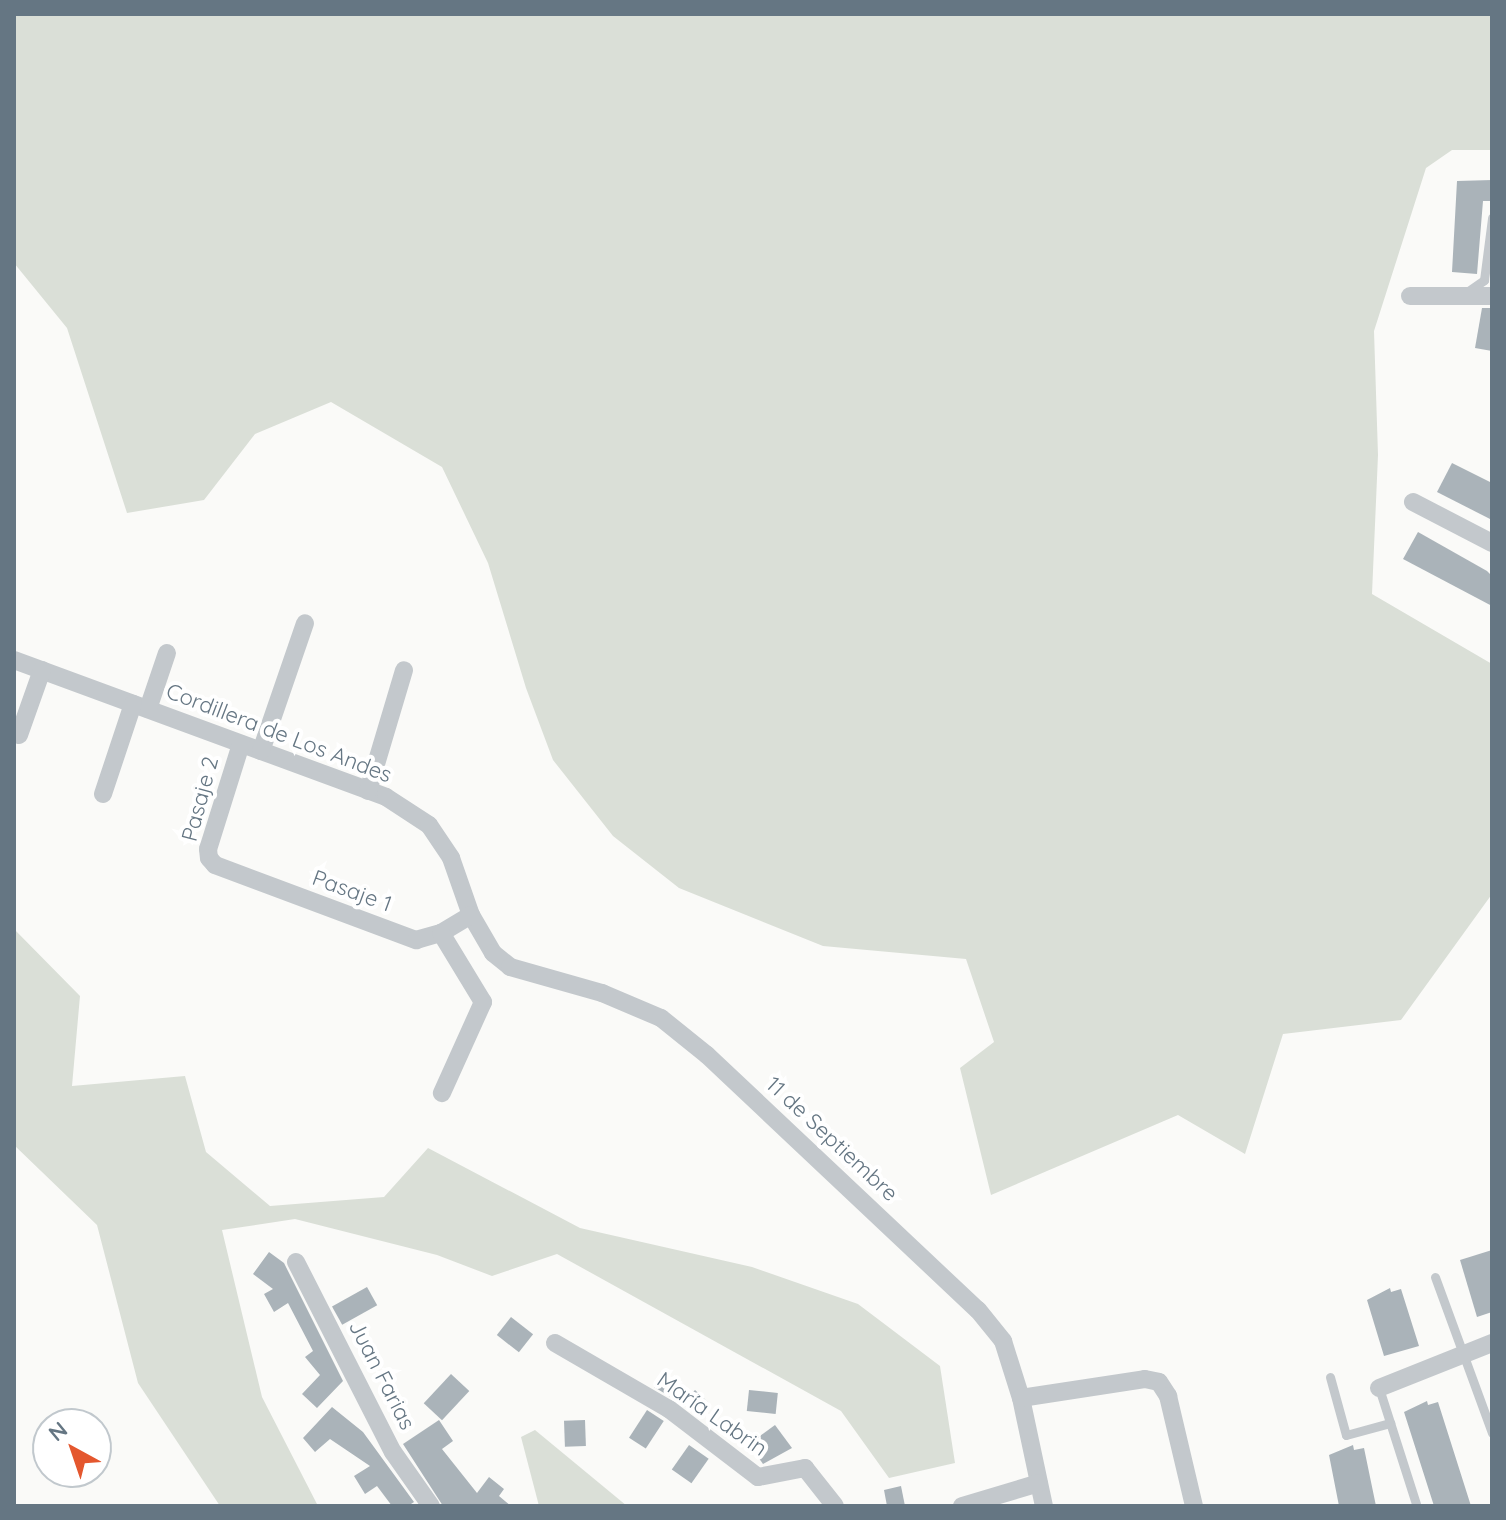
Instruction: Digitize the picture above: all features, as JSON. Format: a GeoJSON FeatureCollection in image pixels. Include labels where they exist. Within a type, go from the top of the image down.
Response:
{"type":"FeatureCollection","features":[{"type":"Feature","properties":{"kind":"street"},"geometry":{"type":"LineString","coordinates":[[1410,296],[1492,296]]}},
{"type":"Feature","properties":{"kind":"street"},"geometry":{"type":"LineString","coordinates":[[1413,502],[1492,543]]}},
{"type":"Feature","properties":{"kind":"street"},"geometry":{"type":"LineString","coordinates":[[261,751],[305,623]]}},
{"type":"Feature","properties":{"kind":"street"},"geometry":{"type":"LineString","coordinates":[[103,794],[140,706],[167,653]]}},
{"type":"Feature","properties":{"kind":"street","name":"Cordillera de Los Andes"},"geometry":{"type":"LineString","coordinates":[[14,660],[386,797],[429,825],[451,858],[471,915]]}},
{"type":"Feature","properties":{"kind":"street"},"geometry":{"type":"LineString","coordinates":[[19,735],[42,670]]}},
{"type":"Feature","properties":{"kind":"street"},"geometry":{"type":"LineString","coordinates":[[368,791],[404,670]]}},
{"type":"Feature","properties":{"kind":"street","name":"Pasaje 2"},"geometry":{"type":"LineString","coordinates":[[215,865],[208,849],[241,744]]}},
{"type":"Feature","properties":{"kind":"street","name":"Pasaje 1"},"geometry":{"type":"LineString","coordinates":[[215,865],[416,940],[441,933],[471,915]]}},
{"type":"Feature","properties":{"kind":"street","name":"11 de Septiembre"},"geometry":{"type":"LineString","coordinates":[[471,915],[493,953],[510,967],[602,993],[661,1018],[707,1055],[978,1310],[1003,1341],[1021,1398],[1044,1506]]}},
{"type":"Feature","properties":{"kind":"street"},"geometry":{"type":"LineString","coordinates":[[441,933],[483,1002],[442,1093]]}},
{"type":"Feature","properties":{"kind":"street","name":"Juan Farias"},"geometry":{"type":"LineString","coordinates":[[296,1262],[393,1452],[431,1506]]}},
{"type":"Feature","properties":{"kind":"street","name":"María Labrin"},"geometry":{"type":"LineString","coordinates":[[555,1343],[669,1409],[758,1477],[805,1468],[835,1506]]}},
{"type":"Feature","properties":{"kind":"street"},"geometry":{"type":"LineString","coordinates":[[1379,1388],[1492,1343]]}},
{"type":"Feature","properties":{"kind":"street"},"geometry":{"type":"LineString","coordinates":[[1021,1398],[1145,1379],[1159,1382],[1168,1396],[1194,1506]]}},
{"type":"Feature","properties":{"kind":"street"},"geometry":{"type":"LineString","coordinates":[[962,1506],[1039,1483]]}},
{"type":"Feature","properties":{"kind":"lane"},"geometry":{"type":"LineString","coordinates":[[1464,294],[1484,280],[1492,218]]}},
{"type":"Feature","properties":{"kind":"lane"},"geometry":{"type":"LineString","coordinates":[[1435,1277],[1492,1433]]}},
{"type":"Feature","properties":{"kind":"lane"},"geometry":{"type":"LineString","coordinates":[[1330,1377],[1346,1435],[1390,1423]]}},
{"type":"Feature","properties":{"kind":"lane"},"geometry":{"type":"LineString","coordinates":[[1379,1388],[1416,1504]]}},
{"type":"Feature","properties":{"kind":"shaded area"},"geometry":{"type":"Polygon","coordinates":[[[14,14],[1492,14],[1492,150],[1452,150],[1426,168],[1374,331],[1378,455],[1372,594],[1492,664],[1492,894],[1401,1020],[1283,1034],[1245,1154],[1178,1115],[991,1195],[960,1068],[994,1042],[966,959],[823,946],[679,888],[613,836],[553,760],[526,688],[488,563],[442,467],[331,402],[255,434],[204,500],[127,513],[67,328],[14,263],[14,14]]]}},
{"type":"Feature","properties":{"kind":"shaded area"},"geometry":{"type":"Polygon","coordinates":[[[14,929],[80,996],[72,1086],[185,1076],[206,1152],[270,1206],[384,1197],[428,1148],[580,1228],[752,1267],[858,1304],[940,1366],[955,1463],[889,1478],[841,1411],[557,1254],[492,1276],[437,1255],[295,1219],[222,1230],[262,1397],[318,1506],[220,1506],[138,1383],[97,1225],[14,1145],[14,929]]]}},
{"type":"Feature","properties":{"kind":"shaded area"},"geometry":{"type":"Polygon","coordinates":[[[535,1430],[627,1506],[539,1506],[521,1437],[535,1430]]]}},
{"type":"Feature","properties":{"kind":"building"},"geometry":{"type":"Polygon","coordinates":[[[1492,180],[1492,201],[1483,201],[1477,274],[1452,272],[1457,181],[1492,180]]]}},
{"type":"Feature","properties":{"kind":"building"},"geometry":{"type":"Polygon","coordinates":[[[1482,308],[1492,308],[1492,351],[1475,348],[1482,308]]]}},
{"type":"Feature","properties":{"kind":"building"},"geometry":{"type":"Polygon","coordinates":[[[1452,463],[1492,483],[1492,520],[1437,492],[1452,463]]]}},
{"type":"Feature","properties":{"kind":"building"},"geometry":{"type":"Polygon","coordinates":[[[1418,532],[1492,576],[1492,606],[1403,559],[1418,532]]]}},
{"type":"Feature","properties":{"kind":"building"},"geometry":{"type":"Polygon","coordinates":[[[1492,1250],[1492,1312],[1477,1317],[1460,1260],[1492,1250]]]}},
{"type":"Feature","properties":{"kind":"building"},"geometry":{"type":"Polygon","coordinates":[[[269,1252],[284,1263],[343,1381],[317,1408],[302,1394],[320,1375],[305,1357],[313,1351],[288,1303],[274,1312],[264,1294],[273,1289],[253,1274],[269,1252]]]}},
{"type":"Feature","properties":{"kind":"building"},"geometry":{"type":"Polygon","coordinates":[[[367,1287],[377,1305],[342,1325],[332,1306],[367,1287]]]}},
{"type":"Feature","properties":{"kind":"building"},"geometry":{"type":"Polygon","coordinates":[[[1390,1288],[1391,1292],[1401,1289],[1419,1346],[1384,1356],[1367,1300],[1390,1288]]]}},
{"type":"Feature","properties":{"kind":"building"},"geometry":{"type":"Polygon","coordinates":[[[511,1317],[533,1334],[519,1352],[497,1335],[511,1317]]]}},
{"type":"Feature","properties":{"kind":"building"},"geometry":{"type":"Polygon","coordinates":[[[451,1374],[469,1391],[442,1420],[424,1403],[451,1374]]]}},
{"type":"Feature","properties":{"kind":"building"},"geometry":{"type":"Polygon","coordinates":[[[665,1374],[686,1394],[679,1402],[654,1387],[665,1374]]]}},
{"type":"Feature","properties":{"kind":"building"},"geometry":{"type":"Polygon","coordinates":[[[695,1390],[709,1403],[697,1416],[683,1403],[695,1390]]]}},
{"type":"Feature","properties":{"kind":"building"},"geometry":{"type":"Polygon","coordinates":[[[749,1390],[778,1393],[776,1414],[747,1411],[749,1390]]]}},
{"type":"Feature","properties":{"kind":"building"},"geometry":{"type":"Polygon","coordinates":[[[1427,1401],[1428,1405],[1438,1402],[1471,1506],[1434,1506],[1404,1412],[1427,1401]]]}},
{"type":"Feature","properties":{"kind":"building"},"geometry":{"type":"Polygon","coordinates":[[[332,1407],[363,1432],[414,1502],[408,1506],[392,1506],[377,1486],[365,1494],[354,1476],[370,1466],[330,1439],[315,1452],[303,1438],[332,1407]]]}},
{"type":"Feature","properties":{"kind":"building"},"geometry":{"type":"Polygon","coordinates":[[[647,1410],[664,1421],[646,1449],[629,1438],[647,1410]]]}},
{"type":"Feature","properties":{"kind":"building"},"geometry":{"type":"Polygon","coordinates":[[[439,1420],[453,1441],[442,1449],[477,1493],[489,1477],[504,1489],[499,1496],[511,1506],[443,1506],[403,1444],[439,1420]]]}},
{"type":"Feature","properties":{"kind":"building"},"geometry":{"type":"Polygon","coordinates":[[[585,1420],[586,1446],[565,1447],[564,1421],[585,1420]]]}},
{"type":"Feature","properties":{"kind":"building"},"geometry":{"type":"Polygon","coordinates":[[[775,1425],[792,1448],[763,1464],[749,1444],[775,1425]]]}},
{"type":"Feature","properties":{"kind":"building"},"geometry":{"type":"Polygon","coordinates":[[[689,1445],[709,1459],[691,1483],[672,1470],[689,1445]]]}},
{"type":"Feature","properties":{"kind":"building"},"geometry":{"type":"Polygon","coordinates":[[[1353,1445],[1354,1450],[1364,1448],[1376,1506],[1339,1506],[1329,1455],[1353,1445]]]}},
{"type":"Feature","properties":{"kind":"building"},"geometry":{"type":"Polygon","coordinates":[[[901,1486],[905,1506],[887,1506],[884,1490],[901,1486]]]}}]}
